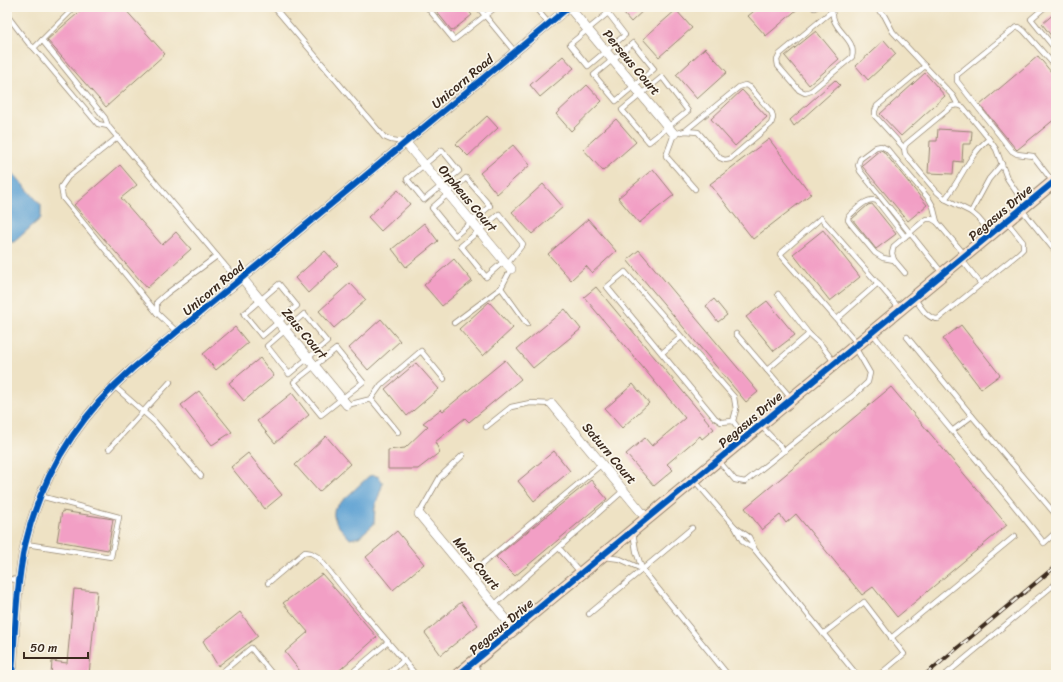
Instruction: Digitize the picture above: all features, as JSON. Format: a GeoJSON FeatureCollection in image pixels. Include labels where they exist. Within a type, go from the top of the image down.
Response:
{"type":"FeatureCollection","features":[{"type":"Feature","properties":{"kind":"street","name":"Unicorn Road"},"geometry":{"type":"LineString","coordinates":[[12,675],[20,580],[26,544],[40,496],[51,472],[69,440],[85,418],[114,386],[176,332],[569,7]]}},
{"type":"Feature","properties":{"kind":"street","name":"Perseus Court"},"geometry":{"type":"LineString","coordinates":[[569,7],[672,130]]}},
{"type":"Feature","properties":{"kind":"street","name":"Orpheus Court"},"geometry":{"type":"LineString","coordinates":[[406,142],[507,265]]}},
{"type":"Feature","properties":{"kind":"street","name":"Pegasus Drive"},"geometry":{"type":"LineString","coordinates":[[458,675],[1054,181]]}},
{"type":"Feature","properties":{"kind":"street","name":"Zeus Court"},"geometry":{"type":"LineString","coordinates":[[240,280],[260,300],[345,402]]}},
{"type":"Feature","properties":{"kind":"street","name":"Saturn Court"},"geometry":{"type":"LineString","coordinates":[[552,404],[647,519]]}},
{"type":"Feature","properties":{"kind":"street","name":"Mars Court"},"geometry":{"type":"LineString","coordinates":[[419,514],[514,629]]}},
{"type":"Feature","properties":{"kind":"lane"},"geometry":{"type":"LineString","coordinates":[[34,48],[75,7]]}},
{"type":"Feature","properties":{"kind":"lane"},"geometry":{"type":"LineString","coordinates":[[274,7],[384,137],[391,140],[406,142]]}},
{"type":"Feature","properties":{"kind":"lane"},"geometry":{"type":"LineString","coordinates":[[427,7],[454,40],[496,7]]}},
{"type":"Feature","properties":{"kind":"lane"},"geometry":{"type":"LineString","coordinates":[[478,7],[515,52]]}},
{"type":"Feature","properties":{"kind":"lane"},"geometry":{"type":"LineString","coordinates":[[535,7],[549,24]]}},
{"type":"Feature","properties":{"kind":"lane"},"geometry":{"type":"LineString","coordinates":[[874,7],[884,15],[893,32],[953,96],[989,139],[996,149],[1011,185],[1023,207],[1056,252]]}},
{"type":"Feature","properties":{"kind":"lane"},"geometry":{"type":"LineString","coordinates":[[1045,7],[1031,19],[1056,50]]}},
{"type":"Feature","properties":{"kind":"lane"},"geometry":{"type":"LineString","coordinates":[[833,9],[835,23],[852,46],[854,52],[852,57],[811,91],[805,93],[799,90],[778,66],[777,60],[780,54],[833,9]]}},
{"type":"Feature","properties":{"kind":"lane"},"geometry":{"type":"LineString","coordinates":[[608,13],[625,35],[588,66],[570,44],[588,29],[608,13]]}},
{"type":"Feature","properties":{"kind":"lane"},"geometry":{"type":"LineString","coordinates":[[7,15],[29,44],[98,124],[108,126]]}},
{"type":"Feature","properties":{"kind":"lane"},"geometry":{"type":"LineString","coordinates":[[1054,181],[1033,156],[1017,154],[1012,151],[957,81],[956,75],[1015,28],[1019,27],[1056,67]]}},
{"type":"Feature","properties":{"kind":"lane"},"geometry":{"type":"LineString","coordinates":[[42,40],[105,118],[108,126],[118,136],[217,256],[240,280]]}},
{"type":"Feature","properties":{"kind":"lane"},"geometry":{"type":"LineString","coordinates":[[633,43],[654,69],[616,101],[594,74],[613,59],[633,43]]}},
{"type":"Feature","properties":{"kind":"lane"},"geometry":{"type":"LineString","coordinates":[[925,66],[877,106],[874,111],[875,116],[936,190],[945,199],[971,212],[991,233]]}},
{"type":"Feature","properties":{"kind":"lane"},"geometry":{"type":"LineString","coordinates":[[662,77],[688,111],[672,130],[649,142],[622,110],[641,94],[662,77]]}},
{"type":"Feature","properties":{"kind":"lane"},"geometry":{"type":"LineString","coordinates":[[672,130],[685,131],[698,132],[720,158],[725,160],[730,159],[771,124],[773,118],[772,113],[750,87],[745,85],[739,87],[685,131]]}},
{"type":"Feature","properties":{"kind":"lane"},"geometry":{"type":"LineString","coordinates":[[904,151],[906,144],[952,106],[961,106]]}},
{"type":"Feature","properties":{"kind":"lane"},"geometry":{"type":"LineString","coordinates":[[672,130],[666,156],[695,189]]}},
{"type":"Feature","properties":{"kind":"lane"},"geometry":{"type":"LineString","coordinates":[[118,136],[68,178],[61,187],[63,198],[158,313],[176,332]]}},
{"type":"Feature","properties":{"kind":"lane"},"geometry":{"type":"LineString","coordinates":[[945,199],[954,189],[982,144],[989,139]]}},
{"type":"Feature","properties":{"kind":"lane"},"geometry":{"type":"LineString","coordinates":[[937,222],[934,206],[887,149],[881,146],[876,147],[860,159],[858,165],[860,171],[943,274]]}},
{"type":"Feature","properties":{"kind":"lane"},"geometry":{"type":"LineString","coordinates":[[424,165],[407,179],[424,200],[445,190],[466,178],[490,206],[455,236],[432,208],[445,190],[459,171],[442,150],[424,165]]}},
{"type":"Feature","properties":{"kind":"lane"},"geometry":{"type":"LineString","coordinates":[[971,212],[990,179],[1002,164]]}},
{"type":"Feature","properties":{"kind":"lane"},"geometry":{"type":"LineString","coordinates":[[894,260],[883,258],[876,253],[850,224],[848,220],[849,216],[868,200],[873,199],[877,201],[905,237]]}},
{"type":"Feature","properties":{"kind":"lane"},"geometry":{"type":"LineString","coordinates":[[454,323],[501,288],[507,265],[523,244],[499,214],[461,246],[486,277],[507,265]]}},
{"type":"Feature","properties":{"kind":"lane"},"geometry":{"type":"LineString","coordinates":[[718,460],[736,480],[745,482],[854,395],[868,382],[870,373],[856,345],[837,319],[780,254],[821,218],[900,309]]}},
{"type":"Feature","properties":{"kind":"lane"},"geometry":{"type":"LineString","coordinates":[[905,273],[894,260],[892,253],[894,246],[926,220],[932,219],[937,222],[981,284]]}},
{"type":"Feature","properties":{"kind":"lane"},"geometry":{"type":"LineString","coordinates":[[914,297],[928,316],[938,319],[981,284],[1023,249],[1022,242],[1006,221]]}},
{"type":"Feature","properties":{"kind":"lane"},"geometry":{"type":"LineString","coordinates":[[158,313],[157,302],[217,256]]}},
{"type":"Feature","properties":{"kind":"lane"},"geometry":{"type":"LineString","coordinates":[[625,272],[734,398],[736,410],[733,420],[721,422],[715,418],[607,287],[625,272]]}},
{"type":"Feature","properties":{"kind":"lane"},"geometry":{"type":"LineString","coordinates":[[837,319],[878,283]]}},
{"type":"Feature","properties":{"kind":"lane"},"geometry":{"type":"LineString","coordinates":[[279,284],[297,306],[262,336],[244,314],[260,300],[279,284]]}},
{"type":"Feature","properties":{"kind":"lane"},"geometry":{"type":"LineString","coordinates":[[501,288],[527,324]]}},
{"type":"Feature","properties":{"kind":"lane"},"geometry":{"type":"LineString","coordinates":[[778,294],[809,334],[822,346],[835,363]]}},
{"type":"Feature","properties":{"kind":"lane"},"geometry":{"type":"LineString","coordinates":[[304,314],[327,342],[289,374],[266,346],[285,330],[304,314]]}},
{"type":"Feature","properties":{"kind":"lane"},"geometry":{"type":"LineString","coordinates":[[872,333],[952,431],[1001,488],[1044,543],[1056,532]]}},
{"type":"Feature","properties":{"kind":"lane"},"geometry":{"type":"LineString","coordinates":[[736,334],[792,399]]}},
{"type":"Feature","properties":{"kind":"lane"},"geometry":{"type":"LineString","coordinates":[[767,370],[809,334]]}},
{"type":"Feature","properties":{"kind":"lane"},"geometry":{"type":"LineString","coordinates":[[662,353],[681,337]]}},
{"type":"Feature","properties":{"kind":"lane"},"geometry":{"type":"LineString","coordinates":[[908,337],[972,416],[1056,515]]}},
{"type":"Feature","properties":{"kind":"lane"},"geometry":{"type":"LineString","coordinates":[[336,349],[363,382],[345,402],[321,415],[294,382],[315,366],[336,349]]}},
{"type":"Feature","properties":{"kind":"lane"},"geometry":{"type":"LineString","coordinates":[[345,402],[370,399],[381,385],[421,351],[444,379]]}},
{"type":"Feature","properties":{"kind":"lane"},"geometry":{"type":"LineString","coordinates":[[109,449],[170,382]]}},
{"type":"Feature","properties":{"kind":"lane"},"geometry":{"type":"LineString","coordinates":[[114,386],[155,422],[201,476]]}},
{"type":"Feature","properties":{"kind":"lane"},"geometry":{"type":"LineString","coordinates":[[370,399],[398,432]]}},
{"type":"Feature","properties":{"kind":"lane"},"geometry":{"type":"LineString","coordinates":[[486,427],[511,407],[530,403],[552,404]]}},
{"type":"Feature","properties":{"kind":"lane"},"geometry":{"type":"LineString","coordinates":[[952,431],[972,416]]}},
{"type":"Feature","properties":{"kind":"lane"},"geometry":{"type":"LineString","coordinates":[[733,420],[745,438]]}},
{"type":"Feature","properties":{"kind":"lane"},"geometry":{"type":"LineString","coordinates":[[760,425],[785,451]]}},
{"type":"Feature","properties":{"kind":"lane"},"geometry":{"type":"LineString","coordinates":[[419,514],[440,476],[463,455]]}},
{"type":"Feature","properties":{"kind":"lane"},"geometry":{"type":"LineString","coordinates":[[469,575],[602,464]]}},
{"type":"Feature","properties":{"kind":"lane"},"geometry":{"type":"LineString","coordinates":[[694,480],[734,527],[743,542],[755,550]]}},
{"type":"Feature","properties":{"kind":"lane"},"geometry":{"type":"LineString","coordinates":[[494,605],[624,490]]}},
{"type":"Feature","properties":{"kind":"lane"},"geometry":{"type":"LineString","coordinates":[[26,544],[111,557],[119,517],[40,496]]}},
{"type":"Feature","properties":{"kind":"lane"},"geometry":{"type":"LineString","coordinates":[[734,527],[749,538],[755,550],[857,675]]}},
{"type":"Feature","properties":{"kind":"lane"},"geometry":{"type":"LineString","coordinates":[[589,614],[692,528]]}},
{"type":"Feature","properties":{"kind":"lane"},"geometry":{"type":"LineString","coordinates":[[633,530],[636,551],[642,569],[728,675]]}},
{"type":"Feature","properties":{"kind":"lane"},"geometry":{"type":"LineString","coordinates":[[892,638],[1015,536]]}},
{"type":"Feature","properties":{"kind":"lane"},"geometry":{"type":"LineString","coordinates":[[559,548],[581,574]]}},
{"type":"Feature","properties":{"kind":"lane"},"geometry":{"type":"LineString","coordinates":[[268,583],[305,552],[311,553],[318,557],[416,675]]}},
{"type":"Feature","properties":{"kind":"lane"},"geometry":{"type":"LineString","coordinates":[[602,556],[620,559],[642,569]]}},
{"type":"Feature","properties":{"kind":"lane"},"geometry":{"type":"LineString","coordinates":[[7,579],[20,580]]}},
{"type":"Feature","properties":{"kind":"lane"},"geometry":{"type":"LineString","coordinates":[[945,675],[1056,583]]}},
{"type":"Feature","properties":{"kind":"lane"},"geometry":{"type":"LineString","coordinates":[[823,634],[864,602],[904,654],[879,675]]}},
{"type":"Feature","properties":{"kind":"lane"},"geometry":{"type":"LineString","coordinates":[[352,675],[355,670],[388,642]]}},
{"type":"Feature","properties":{"kind":"lane"},"geometry":{"type":"LineString","coordinates":[[224,675],[221,672],[251,648],[272,675]]}},
{"type":"Feature","properties":{"kind":"lane"},"geometry":{"type":"LineString","coordinates":[[387,675],[404,660]]}},
{"type":"Feature","properties":{"kind":"lane"},"geometry":{"type":"LineString","coordinates":[[474,662],[480,675]]}},
{"type":"Feature","properties":{"kind":"water"},"geometry":{"type":"Polygon","coordinates":[[[7,166],[41,205],[41,218],[14,242],[7,242],[7,166]]]}},
{"type":"Feature","properties":{"kind":"water"},"geometry":{"type":"Polygon","coordinates":[[[374,475],[379,477],[383,483],[375,507],[374,524],[359,537],[350,539],[335,521],[335,508],[369,476],[374,475]]]}},
{"type":"Feature","properties":{"kind":"building"},"geometry":{"type":"Polygon","coordinates":[[[85,7],[123,7],[165,54],[106,107],[47,40],[85,7]]]}},
{"type":"Feature","properties":{"kind":"building"},"geometry":{"type":"Polygon","coordinates":[[[433,7],[465,7],[472,15],[452,31],[433,7]]]}},
{"type":"Feature","properties":{"kind":"building"},"geometry":{"type":"Polygon","coordinates":[[[618,7],[647,7],[631,22],[618,7]]]}},
{"type":"Feature","properties":{"kind":"building"},"geometry":{"type":"Polygon","coordinates":[[[759,7],[800,7],[766,36],[748,16],[759,7]]]}},
{"type":"Feature","properties":{"kind":"building"},"geometry":{"type":"Polygon","coordinates":[[[676,10],[692,28],[659,57],[643,39],[676,10]]]}},
{"type":"Feature","properties":{"kind":"building"},"geometry":{"type":"Polygon","coordinates":[[[1056,12],[1056,42],[1042,24],[1056,12]]]}},
{"type":"Feature","properties":{"kind":"building"},"geometry":{"type":"Polygon","coordinates":[[[816,31],[839,59],[809,85],[785,56],[816,31]]]}},
{"type":"Feature","properties":{"kind":"building"},"geometry":{"type":"Polygon","coordinates":[[[884,40],[896,54],[868,80],[856,66],[884,40]]]}},
{"type":"Feature","properties":{"kind":"building"},"geometry":{"type":"Polygon","coordinates":[[[705,48],[727,72],[697,99],[676,75],[705,48]]]}},
{"type":"Feature","properties":{"kind":"building"},"geometry":{"type":"Polygon","coordinates":[[[563,56],[574,68],[540,97],[530,85],[563,56]]]}},
{"type":"Feature","properties":{"kind":"building"},"geometry":{"type":"Polygon","coordinates":[[[1038,56],[1056,78],[1056,118],[1017,150],[980,105],[1038,56]]]}},
{"type":"Feature","properties":{"kind":"building"},"geometry":{"type":"Polygon","coordinates":[[[925,73],[945,96],[901,136],[880,114],[925,73]]]}},
{"type":"Feature","properties":{"kind":"building"},"geometry":{"type":"Polygon","coordinates":[[[835,80],[840,85],[794,126],[790,120],[835,80]]]}},
{"type":"Feature","properties":{"kind":"building"},"geometry":{"type":"Polygon","coordinates":[[[587,85],[602,101],[571,131],[556,114],[587,85]]]}},
{"type":"Feature","properties":{"kind":"building"},"geometry":{"type":"Polygon","coordinates":[[[742,90],[767,117],[735,146],[711,119],[742,90]]]}},
{"type":"Feature","properties":{"kind":"building"},"geometry":{"type":"Polygon","coordinates":[[[487,116],[498,128],[468,156],[456,144],[487,116]]]}},
{"type":"Feature","properties":{"kind":"building"},"geometry":{"type":"Polygon","coordinates":[[[616,119],[636,142],[603,171],[583,149],[616,119]]]}},
{"type":"Feature","properties":{"kind":"building"},"geometry":{"type":"Polygon","coordinates":[[[938,129],[972,131],[971,144],[963,144],[962,162],[954,161],[953,174],[928,173],[930,141],[937,141],[938,129]]]}},
{"type":"Feature","properties":{"kind":"building"},"geometry":{"type":"Polygon","coordinates":[[[769,139],[811,194],[753,239],[710,184],[769,139]]]}},
{"type":"Feature","properties":{"kind":"building"},"geometry":{"type":"Polygon","coordinates":[[[513,145],[530,165],[497,194],[480,173],[513,145]]]}},
{"type":"Feature","properties":{"kind":"building"},"geometry":{"type":"Polygon","coordinates":[[[880,150],[883,151],[927,205],[908,221],[862,166],[880,150]]]}},
{"type":"Feature","properties":{"kind":"building"},"geometry":{"type":"Polygon","coordinates":[[[120,165],[137,185],[121,198],[162,245],[176,232],[191,249],[147,288],[74,205],[120,165]]]}},
{"type":"Feature","properties":{"kind":"building"},"geometry":{"type":"Polygon","coordinates":[[[653,169],[674,195],[639,223],[618,198],[653,169]]]}},
{"type":"Feature","properties":{"kind":"building"},"geometry":{"type":"Polygon","coordinates":[[[543,184],[563,207],[532,234],[512,212],[543,184]]]}},
{"type":"Feature","properties":{"kind":"building"},"geometry":{"type":"Polygon","coordinates":[[[398,190],[410,204],[381,231],[368,217],[398,190]]]}},
{"type":"Feature","properties":{"kind":"building"},"geometry":{"type":"Polygon","coordinates":[[[872,204],[896,234],[876,249],[852,219],[868,205],[872,204]]]}},
{"type":"Feature","properties":{"kind":"building"},"geometry":{"type":"Polygon","coordinates":[[[588,219],[616,251],[592,273],[586,266],[571,280],[548,254],[588,219]]]}},
{"type":"Feature","properties":{"kind":"building"},"geometry":{"type":"Polygon","coordinates":[[[424,223],[438,241],[406,267],[392,249],[424,223]]]}},
{"type":"Feature","properties":{"kind":"building"},"geometry":{"type":"Polygon","coordinates":[[[823,230],[860,277],[830,301],[793,254],[823,230]]]}},
{"type":"Feature","properties":{"kind":"building"},"geometry":{"type":"Polygon","coordinates":[[[639,250],[758,392],[746,402],[627,260],[639,250]]]}},
{"type":"Feature","properties":{"kind":"building"},"geometry":{"type":"Polygon","coordinates":[[[325,251],[338,265],[308,293],[295,278],[325,251]]]}},
{"type":"Feature","properties":{"kind":"building"},"geometry":{"type":"Polygon","coordinates":[[[454,259],[472,281],[442,306],[424,285],[454,259]]]}},
{"type":"Feature","properties":{"kind":"building"},"geometry":{"type":"Polygon","coordinates":[[[350,283],[366,300],[334,328],[319,311],[350,283]]]}},
{"type":"Feature","properties":{"kind":"building"},"geometry":{"type":"Polygon","coordinates":[[[596,287],[714,429],[702,439],[700,436],[667,464],[673,470],[654,486],[626,454],[645,438],[652,446],[685,418],[584,297],[596,287]]]}},
{"type":"Feature","properties":{"kind":"building"},"geometry":{"type":"Polygon","coordinates":[[[714,299],[727,315],[718,322],[706,306],[714,299]]]}},
{"type":"Feature","properties":{"kind":"building"},"geometry":{"type":"Polygon","coordinates":[[[767,301],[795,335],[774,351],[746,317],[767,301]]]}},
{"type":"Feature","properties":{"kind":"building"},"geometry":{"type":"Polygon","coordinates":[[[489,302],[513,328],[483,356],[459,329],[489,302]]]}},
{"type":"Feature","properties":{"kind":"building"},"geometry":{"type":"Polygon","coordinates":[[[565,309],[581,329],[533,368],[517,349],[565,309]]]}},
{"type":"Feature","properties":{"kind":"building"},"geometry":{"type":"Polygon","coordinates":[[[381,319],[400,341],[368,370],[349,348],[381,319]]]}},
{"type":"Feature","properties":{"kind":"building"},"geometry":{"type":"Polygon","coordinates":[[[961,325],[1000,375],[981,389],[943,339],[961,325]]]}},
{"type":"Feature","properties":{"kind":"building"},"geometry":{"type":"Polygon","coordinates":[[[235,327],[248,343],[216,370],[203,354],[235,327]]]}},
{"type":"Feature","properties":{"kind":"building"},"geometry":{"type":"Polygon","coordinates":[[[260,358],[274,376],[244,401],[229,383],[260,358]]]}},
{"type":"Feature","properties":{"kind":"building"},"geometry":{"type":"Polygon","coordinates":[[[505,360],[521,379],[469,422],[465,418],[435,442],[440,452],[418,469],[388,469],[388,450],[405,448],[428,426],[423,423],[441,409],[443,411],[505,360]]]}},
{"type":"Feature","properties":{"kind":"building"},"geometry":{"type":"Polygon","coordinates":[[[416,363],[439,389],[407,416],[385,389],[416,363]]]}},
{"type":"Feature","properties":{"kind":"building"},"geometry":{"type":"Polygon","coordinates":[[[633,384],[649,403],[622,428],[605,409],[633,384]]]}},
{"type":"Feature","properties":{"kind":"building"},"geometry":{"type":"Polygon","coordinates":[[[891,387],[1007,525],[897,617],[873,587],[862,595],[796,514],[786,523],[780,515],[762,530],[745,508],[891,387]]]}},
{"type":"Feature","properties":{"kind":"building"},"geometry":{"type":"Polygon","coordinates":[[[199,391],[232,432],[212,445],[181,405],[199,391]]]}},
{"type":"Feature","properties":{"kind":"building"},"geometry":{"type":"Polygon","coordinates":[[[292,393],[309,415],[275,443],[257,421],[292,393]]]}},
{"type":"Feature","properties":{"kind":"building"},"geometry":{"type":"Polygon","coordinates":[[[326,436],[350,464],[319,492],[295,465],[326,436]]]}},
{"type":"Feature","properties":{"kind":"building"},"geometry":{"type":"Polygon","coordinates":[[[554,451],[570,471],[534,501],[518,481],[554,451]]]}},
{"type":"Feature","properties":{"kind":"building"},"geometry":{"type":"Polygon","coordinates":[[[248,453],[282,495],[265,509],[231,467],[248,453]]]}},
{"type":"Feature","properties":{"kind":"building"},"geometry":{"type":"Polygon","coordinates":[[[591,480],[607,499],[515,576],[496,557],[591,480]]]}},
{"type":"Feature","properties":{"kind":"building"},"geometry":{"type":"Polygon","coordinates":[[[62,511],[113,519],[108,550],[57,541],[62,511]]]}},
{"type":"Feature","properties":{"kind":"building"},"geometry":{"type":"Polygon","coordinates":[[[397,531],[424,564],[393,590],[366,557],[397,531]]]}},
{"type":"Feature","properties":{"kind":"building"},"geometry":{"type":"Polygon","coordinates":[[[322,574],[377,637],[334,675],[303,675],[285,652],[308,632],[283,603],[322,574]]]}},
{"type":"Feature","properties":{"kind":"building"},"geometry":{"type":"Polygon","coordinates":[[[74,589],[97,591],[89,675],[51,675],[52,661],[67,663],[74,589]]]}},
{"type":"Feature","properties":{"kind":"building"},"geometry":{"type":"Polygon","coordinates":[[[461,602],[478,625],[441,655],[425,633],[461,602]]]}},
{"type":"Feature","properties":{"kind":"building"},"geometry":{"type":"Polygon","coordinates":[[[240,612],[258,636],[218,666],[203,641],[240,612]]]}},
{"type":"Feature","properties":{"kind":"railway"},"geometry":{"type":"LineString","coordinates":[[925,675],[1056,566]]}},
{"type":"Feature","properties":{"kind":"cycle path"},"geometry":{"type":"LineString","coordinates":[[12,675],[16,610],[22,561],[32,519],[52,471],[65,448],[95,406],[132,369],[569,7]]}},
{"type":"Feature","properties":{"kind":"cycle path"},"geometry":{"type":"LineString","coordinates":[[458,675],[1056,180]]}}]}
